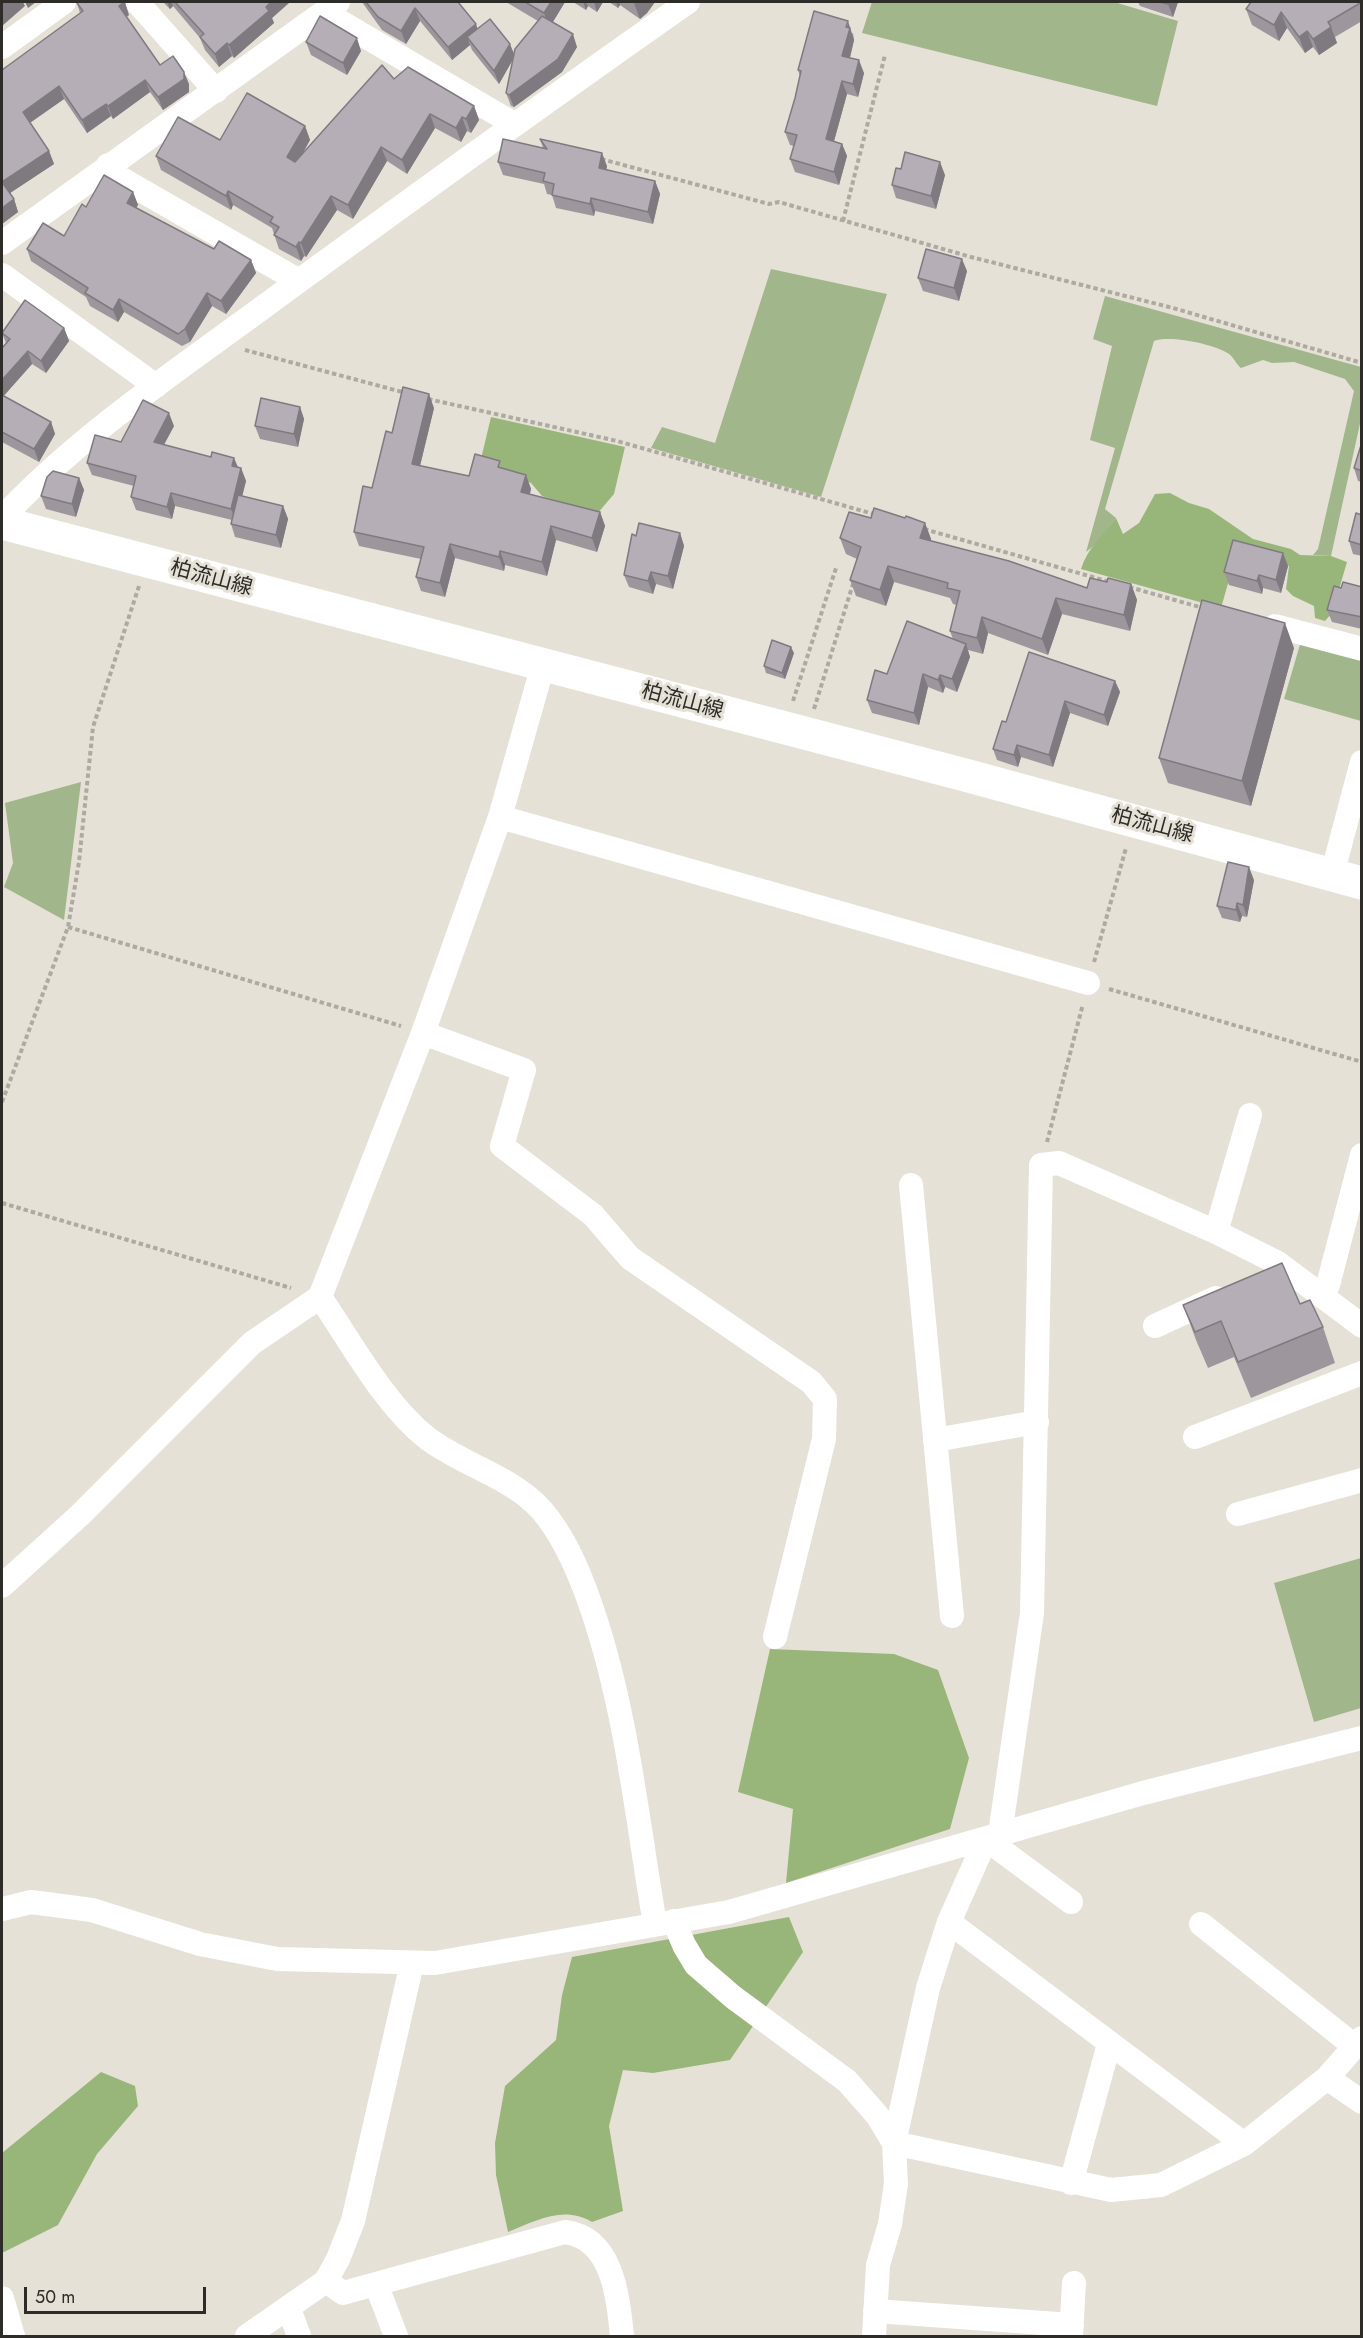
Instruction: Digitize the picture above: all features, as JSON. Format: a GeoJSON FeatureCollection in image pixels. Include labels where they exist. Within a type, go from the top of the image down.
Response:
{"type":"FeatureCollection","features":[{"type":"Feature","properties":{"kind":"main road","name":"柏流山線"},"geometry":{"type":"LineString","coordinates":[[2,523],[1347,879]]}},
{"type":"Feature","properties":{"kind":"street"},"geometry":{"type":"LineString","coordinates":[[2,47],[64,2]]}},
{"type":"Feature","properties":{"kind":"street"},"geometry":{"type":"LineString","coordinates":[[137,2],[216,90]]}},
{"type":"Feature","properties":{"kind":"street"},"geometry":{"type":"LineString","coordinates":[[2,518],[29,489],[94,432],[514,124],[688,2]]}},
{"type":"Feature","properties":{"kind":"street"},"geometry":{"type":"LineString","coordinates":[[2,243],[331,7],[514,124]]}},
{"type":"Feature","properties":{"kind":"street"},"geometry":{"type":"LineString","coordinates":[[108,165],[118,177],[299,281]]}},
{"type":"Feature","properties":{"kind":"street"},"geometry":{"type":"LineString","coordinates":[[2,275],[156,386]]}},
{"type":"Feature","properties":{"kind":"street"},"geometry":{"type":"LineString","coordinates":[[1275,626],[1362,649]]}},
{"type":"Feature","properties":{"kind":"street"},"geometry":{"type":"LineString","coordinates":[[2,1586],[80,1515],[252,1343],[320,1297],[423,1033],[500,817],[543,665]]}},
{"type":"Feature","properties":{"kind":"street"},"geometry":{"type":"LineString","coordinates":[[1347,879],[1362,762]]}},
{"type":"Feature","properties":{"kind":"street"},"geometry":{"type":"LineString","coordinates":[[500,817],[1088,983]]}},
{"type":"Feature","properties":{"kind":"street"},"geometry":{"type":"LineString","coordinates":[[423,1033],[524,1070],[502,1146],[593,1215],[630,1258],[811,1382],[825,1399],[824,1439],[776,1637]]}},
{"type":"Feature","properties":{"kind":"street"},"geometry":{"type":"LineString","coordinates":[[1216,1232],[1250,1115]]}},
{"type":"Feature","properties":{"kind":"street"},"geometry":{"type":"LineString","coordinates":[[1320,1294],[1328,1285],[1362,1155]]}},
{"type":"Feature","properties":{"kind":"street"},"geometry":{"type":"LineString","coordinates":[[874,2337],[878,2265],[890,2224],[896,2184],[894,2143],[928,1988],[949,1922],[993,1837],[1032,1613],[1041,1165],[1059,1163],[1216,1232],[1260,1276],[1320,1294],[1362,1326]]}},
{"type":"Feature","properties":{"kind":"street"},"geometry":{"type":"LineString","coordinates":[[911,1185],[952,1616]]}},
{"type":"Feature","properties":{"kind":"street"},"geometry":{"type":"LineString","coordinates":[[1155,1326],[1260,1276]]}},
{"type":"Feature","properties":{"kind":"street"},"geometry":{"type":"LineString","coordinates":[[320,1297],[400,1411],[428,1438],[491,1473],[525,1497],[547,1516],[570,1553],[606,1652],[665,1923],[684,1945],[696,1965],[734,1997],[847,2081],[877,2115],[894,2143],[1111,2190],[1161,2186],[1244,2144],[1327,2078],[1358,2041],[1201,1924]]}},
{"type":"Feature","properties":{"kind":"street"},"geometry":{"type":"LineString","coordinates":[[1196,1437],[1362,1373]]}},
{"type":"Feature","properties":{"kind":"street"},"geometry":{"type":"LineString","coordinates":[[935,1440],[1037,1422]]}},
{"type":"Feature","properties":{"kind":"street"},"geometry":{"type":"LineString","coordinates":[[1238,1514],[1362,1480]]}},
{"type":"Feature","properties":{"kind":"street"},"geometry":{"type":"LineString","coordinates":[[2,1909],[31,1902],[92,1910],[200,1944],[277,1959],[435,1964],[729,1912],[1143,1793],[1362,1738]]}},
{"type":"Feature","properties":{"kind":"street"},"geometry":{"type":"LineString","coordinates":[[993,1837],[1071,1902]]}},
{"type":"Feature","properties":{"kind":"street"},"geometry":{"type":"LineString","coordinates":[[949,1922],[1244,2144]]}},
{"type":"Feature","properties":{"kind":"street"},"geometry":{"type":"LineString","coordinates":[[247,2337],[326,2281],[338,2259],[352,2221],[412,1963]]}},
{"type":"Feature","properties":{"kind":"street"},"geometry":{"type":"LineString","coordinates":[[1071,2183],[1109,2044]]}},
{"type":"Feature","properties":{"kind":"street"},"geometry":{"type":"LineString","coordinates":[[1327,2078],[1362,2102]]}},
{"type":"Feature","properties":{"kind":"street"},"geometry":{"type":"LineString","coordinates":[[326,2281],[343,2293],[565,2232],[579,2234],[597,2246],[612,2276],[621,2337]]}},
{"type":"Feature","properties":{"kind":"street"},"geometry":{"type":"LineString","coordinates":[[875,2311],[975,2327],[1072,2331],[1074,2283]]}},
{"type":"Feature","properties":{"kind":"street"},"geometry":{"type":"LineString","coordinates":[[376,2284],[396,2337]]}},
{"type":"Feature","properties":{"kind":"street"},"geometry":{"type":"LineString","coordinates":[[2,2298],[13,2337]]}},
{"type":"Feature","properties":{"kind":"street"},"geometry":{"type":"LineString","coordinates":[[289,2309],[298,2337]]}},
{"type":"Feature","properties":{"kind":"path"},"geometry":{"type":"LineString","coordinates":[[843,221],[885,54]]}},
{"type":"Feature","properties":{"kind":"path"},"geometry":{"type":"LineString","coordinates":[[591,156],[769,204],[779,202],[1173,308],[1362,363]]}},
{"type":"Feature","properties":{"kind":"path"},"geometry":{"type":"LineString","coordinates":[[216,342],[408,394]]}},
{"type":"Feature","properties":{"kind":"path"},"geometry":{"type":"LineString","coordinates":[[419,397],[617,441],[887,518]]}},
{"type":"Feature","properties":{"kind":"path"},"geometry":{"type":"LineString","coordinates":[[872,526],[876,515]]}},
{"type":"Feature","properties":{"kind":"path"},"geometry":{"type":"LineString","coordinates":[[921,528],[1111,582]]}},
{"type":"Feature","properties":{"kind":"path"},"geometry":{"type":"LineString","coordinates":[[2,1102],[68,927],[79,862],[93,727],[147,563]]}},
{"type":"Feature","properties":{"kind":"path"},"geometry":{"type":"LineString","coordinates":[[795,732],[836,568]]}},
{"type":"Feature","properties":{"kind":"path"},"geometry":{"type":"LineString","coordinates":[[795,732],[855,581]]}},
{"type":"Feature","properties":{"kind":"path"},"geometry":{"type":"LineString","coordinates":[[1122,585],[1206,610]]}},
{"type":"Feature","properties":{"kind":"path"},"geometry":{"type":"LineString","coordinates":[[1041,1165],[1133,821]]}},
{"type":"Feature","properties":{"kind":"path"},"geometry":{"type":"LineString","coordinates":[[68,927],[423,1033]]}},
{"type":"Feature","properties":{"kind":"path"},"geometry":{"type":"LineString","coordinates":[[1088,983],[1362,1062]]}},
{"type":"Feature","properties":{"kind":"path"},"geometry":{"type":"LineString","coordinates":[[2,1203],[320,1297]]}},
{"type":"Feature","properties":{"kind":"green space"},"geometry":{"type":"Polygon","coordinates":[[[872,2],[1114,2],[1178,21],[1157,106],[862,33],[872,2]]]}},
{"type":"Feature","properties":{"kind":"green space"},"geometry":{"type":"Polygon","coordinates":[[[771,269],[887,294],[821,497],[651,448],[662,427],[715,443],[771,269]]]}},
{"type":"Feature","properties":{"kind":"green space"},"geometry":{"type":"Polygon","coordinates":[[[1105,296],[1361,367],[1361,419],[1331,556],[1313,555],[1318,549],[1354,391],[1345,379],[1294,362],[1272,363],[1263,360],[1241,368],[1229,354],[1222,350],[1170,339],[1154,341],[1105,509],[1116,518],[1096,544],[1086,552],[1115,448],[1090,440],[1112,346],[1093,339],[1105,296]]]}},
{"type":"Feature","properties":{"kind":"green space"},"geometry":{"type":"Polygon","coordinates":[[[491,417],[625,447],[614,494],[597,514],[542,496],[531,483],[480,463],[491,417]]]}},
{"type":"Feature","properties":{"kind":"green space"},"geometry":{"type":"Polygon","coordinates":[[[1170,493],[1189,503],[1209,509],[1253,539],[1291,549],[1300,555],[1331,556],[1347,562],[1332,613],[1325,621],[1315,618],[1314,606],[1293,596],[1286,589],[1289,566],[1237,552],[1221,608],[1081,569],[1091,549],[1116,518],[1123,534],[1139,523],[1155,494],[1170,493]]]}},
{"type":"Feature","properties":{"kind":"green space"},"geometry":{"type":"Polygon","coordinates":[[[1301,641],[1361,657],[1361,721],[1284,699],[1301,641]]]}},
{"type":"Feature","properties":{"kind":"green space"},"geometry":{"type":"Polygon","coordinates":[[[81,782],[64,920],[4,887],[13,863],[5,803],[81,782]]]}},
{"type":"Feature","properties":{"kind":"green space"},"geometry":{"type":"Polygon","coordinates":[[[1361,1558],[1361,1708],[1314,1722],[1274,1583],[1361,1558]]]}},
{"type":"Feature","properties":{"kind":"green space"},"geometry":{"type":"Polygon","coordinates":[[[770,1649],[894,1654],[938,1670],[969,1758],[950,1829],[786,1883],[793,1809],[738,1792],[770,1649]]]}},
{"type":"Feature","properties":{"kind":"green space"},"geometry":{"type":"Polygon","coordinates":[[[789,1917],[803,1952],[730,2060],[653,2073],[623,2070],[609,2126],[623,2211],[592,2222],[571,2215],[550,2216],[508,2232],[496,2175],[495,2143],[505,2086],[556,2040],[562,1995],[572,1957],[789,1917]]]}},
{"type":"Feature","properties":{"kind":"green space"},"geometry":{"type":"Polygon","coordinates":[[[101,2072],[135,2086],[138,2106],[97,2154],[58,2225],[2,2253],[2,2153],[101,2072]]]}},
{"type":"Feature","properties":{"kind":"building"},"geometry":{"type":"Polygon","coordinates":[[[124,2],[119,6],[160,65],[173,56],[184,72],[184,79],[158,97],[145,80],[108,106],[106,104],[82,120],[59,86],[23,112],[49,151],[2,182],[2,70],[83,11],[77,3],[124,2]]]}},
{"type":"Feature","properties":{"kind":"building"},"geometry":{"type":"Polygon","coordinates":[[[175,2],[271,2],[266,7],[269,11],[215,54],[200,37],[204,34],[175,2]]]}},
{"type":"Feature","properties":{"kind":"building"},"geometry":{"type":"Polygon","coordinates":[[[366,2],[458,2],[476,24],[448,47],[415,8],[401,31],[378,17],[366,2]]]}},
{"type":"Feature","properties":{"kind":"building"},"geometry":{"type":"Polygon","coordinates":[[[525,2],[551,2],[544,13],[525,2]]]}},
{"type":"Feature","properties":{"kind":"building"},"geometry":{"type":"Polygon","coordinates":[[[1251,2],[1362,2],[1328,22],[1331,27],[1313,39],[1307,31],[1299,37],[1281,12],[1274,25],[1246,9],[1251,2]]]}},
{"type":"Feature","properties":{"kind":"building"},"geometry":{"type":"Polygon","coordinates":[[[814,11],[848,21],[846,27],[850,28],[842,56],[859,60],[853,84],[842,81],[826,139],[842,144],[834,172],[790,159],[797,135],[785,132],[801,71],[798,70],[814,11]]]}},
{"type":"Feature","properties":{"kind":"building"},"geometry":{"type":"Polygon","coordinates":[[[320,16],[357,38],[343,63],[306,42],[320,16]]]}},
{"type":"Feature","properties":{"kind":"building"},"geometry":{"type":"Polygon","coordinates":[[[542,16],[573,34],[558,59],[509,95],[506,93],[515,49],[542,16]]]}},
{"type":"Feature","properties":{"kind":"building"},"geometry":{"type":"Polygon","coordinates":[[[490,19],[510,44],[494,71],[467,37],[490,19]]]}},
{"type":"Feature","properties":{"kind":"building"},"geometry":{"type":"Polygon","coordinates":[[[382,65],[394,79],[408,67],[474,106],[466,119],[462,117],[456,128],[430,114],[402,160],[381,147],[348,205],[331,196],[301,243],[299,242],[296,247],[274,235],[279,227],[270,222],[273,217],[228,191],[226,196],[156,156],[178,117],[220,140],[247,93],[305,126],[287,157],[295,162],[382,65]]]}},
{"type":"Feature","properties":{"kind":"building"},"geometry":{"type":"Polygon","coordinates":[[[503,139],[547,149],[540,139],[602,153],[599,168],[655,181],[648,212],[591,198],[590,204],[552,195],[554,184],[543,181],[545,173],[498,162],[503,139]]]}},
{"type":"Feature","properties":{"kind":"building"},"geometry":{"type":"Polygon","coordinates":[[[905,152],[940,162],[931,196],[892,185],[896,168],[901,169],[905,152]]]}},
{"type":"Feature","properties":{"kind":"building"},"geometry":{"type":"Polygon","coordinates":[[[104,175],[133,192],[127,203],[214,249],[219,241],[251,260],[221,301],[207,293],[185,329],[178,334],[119,299],[113,310],[85,293],[88,288],[27,249],[43,223],[64,236],[82,204],[86,207],[104,175]]]}},
{"type":"Feature","properties":{"kind":"building"},"geometry":{"type":"Polygon","coordinates":[[[2,182],[14,199],[2,208],[2,182]]]}},
{"type":"Feature","properties":{"kind":"building"},"geometry":{"type":"Polygon","coordinates":[[[926,249],[962,259],[954,288],[918,278],[926,249]]]}},
{"type":"Feature","properties":{"kind":"building"},"geometry":{"type":"Polygon","coordinates":[[[25,300],[64,328],[41,361],[28,351],[2,380],[2,348],[10,339],[2,333],[25,300]]]}},
{"type":"Feature","properties":{"kind":"building"},"geometry":{"type":"Polygon","coordinates":[[[403,387],[429,394],[412,464],[469,476],[475,454],[500,461],[498,467],[526,475],[521,492],[600,512],[592,538],[551,526],[542,562],[500,551],[499,557],[450,544],[440,583],[416,577],[424,547],[354,532],[363,486],[372,488],[386,431],[392,433],[403,387]]]}},
{"type":"Feature","properties":{"kind":"building"},"geometry":{"type":"Polygon","coordinates":[[[2,395],[51,422],[34,449],[2,432],[2,395]]]}},
{"type":"Feature","properties":{"kind":"building"},"geometry":{"type":"Polygon","coordinates":[[[261,398],[300,407],[294,434],[255,426],[261,398]]]}},
{"type":"Feature","properties":{"kind":"building"},"geometry":{"type":"Polygon","coordinates":[[[143,400],[169,413],[154,442],[211,457],[212,452],[234,458],[232,466],[241,468],[231,509],[171,493],[167,507],[131,497],[136,476],[87,463],[95,435],[121,442],[143,400]]]}},
{"type":"Feature","properties":{"kind":"building"},"geometry":{"type":"Polygon","coordinates":[[[1362,442],[1362,471],[1354,468],[1362,442]]]}},
{"type":"Feature","properties":{"kind":"building"},"geometry":{"type":"Polygon","coordinates":[[[53,471],[79,478],[72,504],[41,496],[47,477],[53,471]]]}},
{"type":"Feature","properties":{"kind":"building"},"geometry":{"type":"Polygon","coordinates":[[[238,495],[283,506],[276,535],[231,524],[238,495]]]}},
{"type":"Feature","properties":{"kind":"building"},"geometry":{"type":"Polygon","coordinates":[[[874,508],[925,523],[920,538],[1009,561],[1087,588],[1090,578],[1107,582],[1108,578],[1131,584],[1124,615],[1056,598],[1042,639],[982,617],[977,638],[950,631],[960,591],[947,588],[948,583],[888,566],[880,590],[850,580],[861,547],[840,538],[849,512],[871,518],[874,508]]]}},
{"type":"Feature","properties":{"kind":"building"},"geometry":{"type":"Polygon","coordinates":[[[1356,513],[1362,515],[1362,545],[1349,541],[1356,513]]]}},
{"type":"Feature","properties":{"kind":"building"},"geometry":{"type":"Polygon","coordinates":[[[639,523],[680,533],[668,576],[651,572],[648,581],[624,575],[632,534],[636,536],[639,523]]]}},
{"type":"Feature","properties":{"kind":"building"},"geometry":{"type":"Polygon","coordinates":[[[1233,540],[1283,553],[1276,580],[1259,575],[1257,581],[1224,572],[1233,540]]]}},
{"type":"Feature","properties":{"kind":"building"},"geometry":{"type":"Polygon","coordinates":[[[1343,582],[1362,587],[1362,617],[1327,610],[1334,586],[1341,588],[1343,582]]]}},
{"type":"Feature","properties":{"kind":"building"},"geometry":{"type":"Polygon","coordinates":[[[1202,600],[1285,623],[1242,781],[1159,758],[1202,600]]]}},
{"type":"Feature","properties":{"kind":"building"},"geometry":{"type":"Polygon","coordinates":[[[907,621],[966,644],[952,679],[940,675],[938,680],[923,674],[914,713],[867,700],[875,670],[887,674],[907,621]]]}},
{"type":"Feature","properties":{"kind":"building"},"geometry":{"type":"Polygon","coordinates":[[[772,640],[791,647],[782,673],[764,666],[772,640]]]}},
{"type":"Feature","properties":{"kind":"building"},"geometry":{"type":"Polygon","coordinates":[[[1029,652],[1115,681],[1104,715],[1065,701],[1049,755],[1017,745],[1014,755],[993,749],[1002,721],[1006,722],[1029,652]]]}},
{"type":"Feature","properties":{"kind":"building"},"geometry":{"type":"Polygon","coordinates":[[[1228,862],[1249,867],[1243,905],[1237,903],[1236,910],[1217,906],[1228,862]]]}},
{"type":"Feature","properties":{"kind":"building"},"geometry":{"type":"Polygon","coordinates":[[[1282,1263],[1300,1304],[1310,1300],[1323,1327],[1238,1362],[1221,1321],[1195,1332],[1183,1305],[1282,1263]]]}}]}
